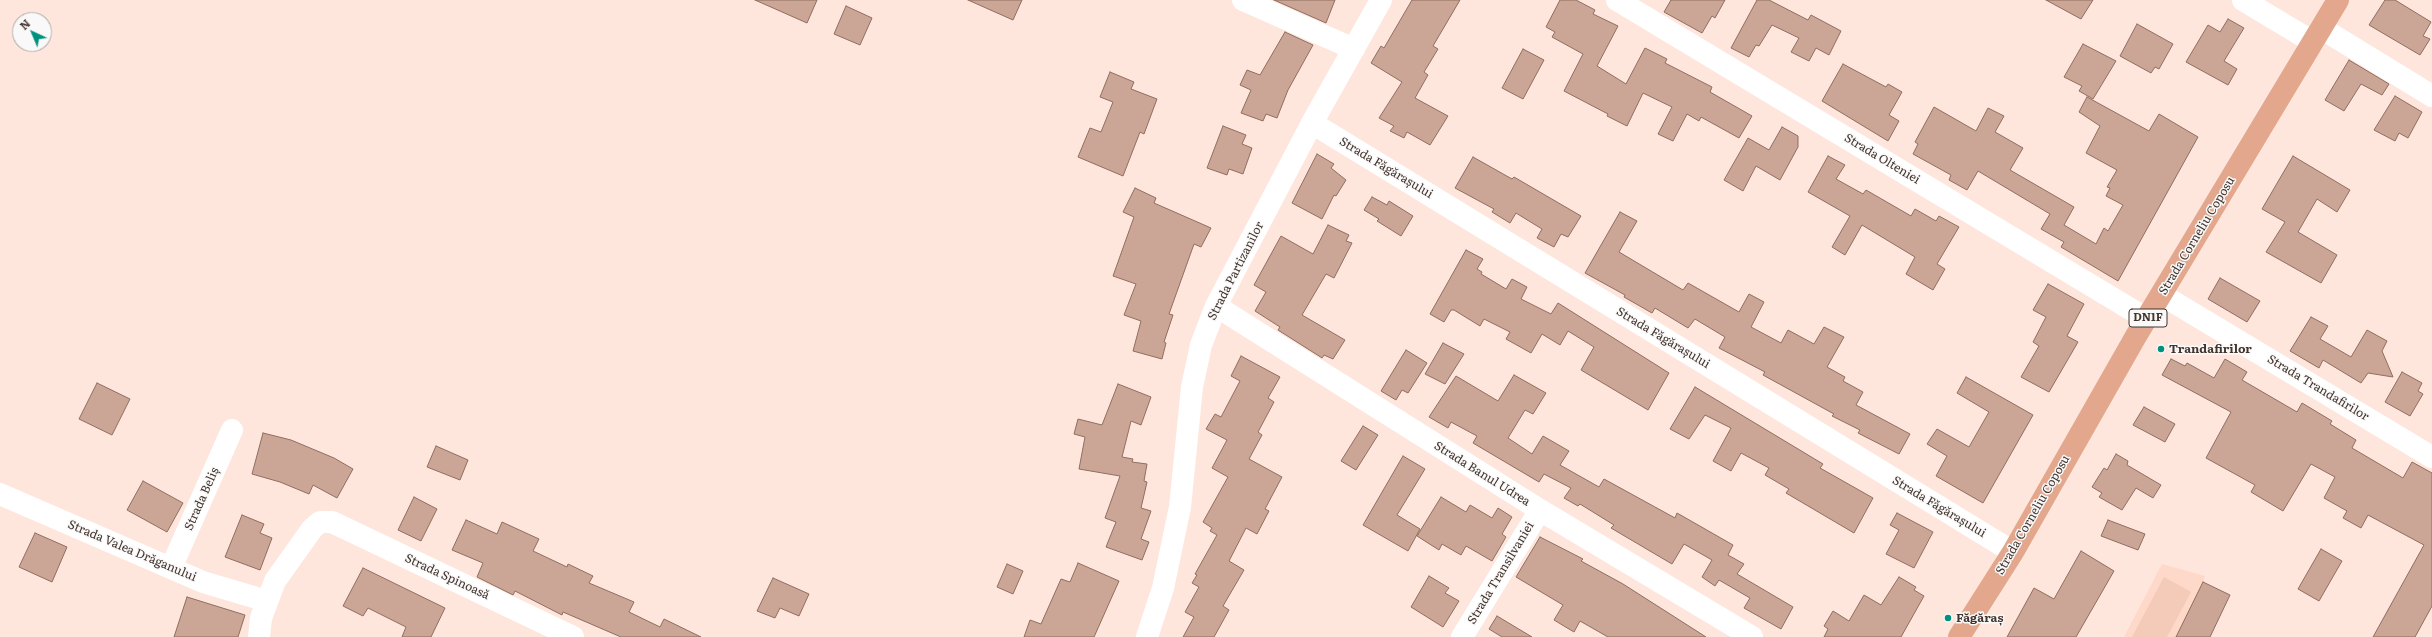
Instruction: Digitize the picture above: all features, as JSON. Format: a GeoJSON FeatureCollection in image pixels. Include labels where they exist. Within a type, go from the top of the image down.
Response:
{"type":"FeatureCollection","features":[{"type":"Feature","properties":{"kind":"main road","name":"Strada Corneliu Coposu"},"geometry":{"type":"LineString","coordinates":[[1959,637],[2013,552],[2147,319],[2338,0]]}},
{"type":"Feature","properties":{"kind":"street"},"geometry":{"type":"LineString","coordinates":[[1243,0],[1354,49]]}},
{"type":"Feature","properties":{"kind":"street","name":"Strada Partizanilor"},"geometry":{"type":"LineString","coordinates":[[1147,637],[1162,588],[1180,507],[1192,387],[1201,345],[1216,306],[1312,123],[1381,0]]}},
{"type":"Feature","properties":{"kind":"street","name":"Strada Olteniei"},"geometry":{"type":"LineString","coordinates":[[1617,0],[2147,319]]}},
{"type":"Feature","properties":{"kind":"street"},"geometry":{"type":"LineString","coordinates":[[2243,0],[2317,35],[2432,96]]}},
{"type":"Feature","properties":{"kind":"street","name":"Strada Făgărașului"},"geometry":{"type":"LineString","coordinates":[[1312,123],[2013,552]]}},
{"type":"Feature","properties":{"kind":"street","name":"Strada Trandafirilor"},"geometry":{"type":"LineString","coordinates":[[2162,295],[2432,457]]}},
{"type":"Feature","properties":{"kind":"street","name":"Strada Banul Udrea"},"geometry":{"type":"LineString","coordinates":[[1216,306],[1540,510],[1752,637]]}},
{"type":"Feature","properties":{"kind":"street","name":"Strada Beliș"},"geometry":{"type":"LineString","coordinates":[[171,568],[232,430]]}},
{"type":"Feature","properties":{"kind":"street","name":"Strada Valea Drăganului"},"geometry":{"type":"LineString","coordinates":[[0,494],[203,582],[266,601]]}},
{"type":"Feature","properties":{"kind":"street","name":"Strada Transilvaniei"},"geometry":{"type":"LineString","coordinates":[[1462,637],[1540,510]]}},
{"type":"Feature","properties":{"kind":"street","name":"Strada Spinoasă"},"geometry":{"type":"LineString","coordinates":[[266,601],[275,581],[312,529],[320,522],[332,522],[573,637]]}},
{"type":"Feature","properties":{"kind":"street"},"geometry":{"type":"LineString","coordinates":[[259,637],[261,618],[266,601]]}},
{"type":"Feature","properties":{"kind":"shaded area"},"geometry":{"type":"Polygon","coordinates":[[[2162,564],[2205,576],[2185,637],[2124,637],[2162,564]]]}},
{"type":"Feature","properties":{"kind":"shaded area"},"geometry":{"type":"Polygon","coordinates":[[[2164,577],[2191,592],[2167,637],[2132,637],[2164,577]]]}},
{"type":"Feature","properties":{"kind":"building"},"geometry":{"type":"Polygon","coordinates":[[[755,0],[817,0],[807,23],[755,0]]]}},
{"type":"Feature","properties":{"kind":"building"},"geometry":{"type":"Polygon","coordinates":[[[968,0],[1022,0],[1013,20],[968,0]]]}},
{"type":"Feature","properties":{"kind":"building"},"geometry":{"type":"Polygon","coordinates":[[[1274,0],[1335,0],[1326,23],[1274,0]]]}},
{"type":"Feature","properties":{"kind":"building"},"geometry":{"type":"Polygon","coordinates":[[[1412,0],[1460,0],[1433,46],[1438,49],[1424,72],[1428,75],[1415,98],[1448,116],[1430,145],[1407,132],[1404,138],[1390,131],[1394,126],[1379,118],[1402,82],[1371,63],[1381,46],[1384,48],[1412,0]]]}},
{"type":"Feature","properties":{"kind":"building"},"geometry":{"type":"Polygon","coordinates":[[[1560,0],[1576,0],[1595,10],[1593,14],[1618,26],[1597,66],[1626,84],[1645,48],[1667,59],[1665,63],[1712,87],[1710,92],[1752,116],[1739,138],[1701,117],[1699,121],[1687,114],[1673,141],[1658,134],[1672,107],[1643,93],[1627,126],[1607,116],[1608,114],[1564,91],[1583,54],[1552,37],[1555,32],[1546,27],[1560,0]]]}},
{"type":"Feature","properties":{"kind":"building"},"geometry":{"type":"Polygon","coordinates":[[[1671,0],[1725,0],[1715,18],[1712,16],[1702,33],[1664,12],[1671,0]]]}},
{"type":"Feature","properties":{"kind":"building"},"geometry":{"type":"Polygon","coordinates":[[[1757,0],[1769,0],[1808,20],[1811,15],[1841,31],[1829,55],[1816,48],[1809,61],[1791,52],[1799,38],[1772,25],[1759,46],[1756,45],[1749,57],[1731,48],[1757,0]]]}},
{"type":"Feature","properties":{"kind":"building"},"geometry":{"type":"Polygon","coordinates":[[[2046,0],[2093,0],[2081,19],[2046,0]]]}},
{"type":"Feature","properties":{"kind":"building"},"geometry":{"type":"Polygon","coordinates":[[[2385,0],[2395,0],[2431,22],[2423,36],[2430,39],[2420,55],[2369,25],[2385,0]]]}},
{"type":"Feature","properties":{"kind":"building"},"geometry":{"type":"Polygon","coordinates":[[[846,6],[872,18],[860,45],[834,34],[846,6]]]}},
{"type":"Feature","properties":{"kind":"building"},"geometry":{"type":"Polygon","coordinates":[[[2228,19],[2244,28],[2224,61],[2237,69],[2228,85],[2186,62],[2208,25],[2220,32],[2228,19]]]}},
{"type":"Feature","properties":{"kind":"building"},"geometry":{"type":"Polygon","coordinates":[[[2137,24],[2173,44],[2159,69],[2155,67],[2151,73],[2120,56],[2137,24]]]}},
{"type":"Feature","properties":{"kind":"building"},"geometry":{"type":"Polygon","coordinates":[[[1285,32],[1313,45],[1288,90],[1277,118],[1266,114],[1263,121],[1241,113],[1251,90],[1240,85],[1247,70],[1260,75],[1285,32]]]}},
{"type":"Feature","properties":{"kind":"building"},"geometry":{"type":"Polygon","coordinates":[[[2083,44],[2116,61],[2093,99],[2079,91],[2082,86],[2064,77],[2083,44]]]}},
{"type":"Feature","properties":{"kind":"building"},"geometry":{"type":"Polygon","coordinates":[[[1523,49],[1544,60],[1523,99],[1502,88],[1523,49]]]}},
{"type":"Feature","properties":{"kind":"building"},"geometry":{"type":"Polygon","coordinates":[[[2349,60],[2389,84],[2382,95],[2361,84],[2344,111],[2325,100],[2349,60]]]}},
{"type":"Feature","properties":{"kind":"building"},"geometry":{"type":"Polygon","coordinates":[[[1843,64],[1886,87],[1888,84],[1902,92],[1889,115],[1899,121],[1888,141],[1822,101],[1843,64]]]}},
{"type":"Feature","properties":{"kind":"building"},"geometry":{"type":"Polygon","coordinates":[[[1110,72],[1134,82],[1131,89],[1157,99],[1144,134],[1140,132],[1123,176],[1078,157],[1090,128],[1101,132],[1113,102],[1100,97],[1110,72]]]}},
{"type":"Feature","properties":{"kind":"building"},"geometry":{"type":"Polygon","coordinates":[[[2395,96],[2422,112],[2408,138],[2399,133],[2395,141],[2374,130],[2395,96]]]}},
{"type":"Feature","properties":{"kind":"building"},"geometry":{"type":"Polygon","coordinates":[[[2087,97],[2149,131],[2159,114],[2198,137],[2118,281],[2061,247],[2064,242],[2041,229],[2050,214],[1978,171],[1967,190],[1949,180],[1951,175],[1913,154],[1918,144],[1915,142],[1934,107],[1976,131],[1988,108],[2004,116],[1995,132],[2023,148],[2010,170],[2074,207],[2064,225],[2096,244],[2104,228],[2108,231],[2123,205],[2106,196],[2110,188],[2107,187],[2117,170],[2086,153],[2100,126],[2079,112],[2087,97]]]}},
{"type":"Feature","properties":{"kind":"building"},"geometry":{"type":"Polygon","coordinates":[[[1223,126],[1246,135],[1242,144],[1252,148],[1243,174],[1229,169],[1227,175],[1207,168],[1223,126]]]}},
{"type":"Feature","properties":{"kind":"building"},"geometry":{"type":"Polygon","coordinates":[[[1782,127],[1798,136],[1798,147],[1780,180],[1756,166],[1743,191],[1724,180],[1748,138],[1769,150],[1782,127]]]}},
{"type":"Feature","properties":{"kind":"building"},"geometry":{"type":"Polygon","coordinates":[[[1317,154],[1334,164],[1331,168],[1346,180],[1336,196],[1334,195],[1322,219],[1292,203],[1317,154]]]}},
{"type":"Feature","properties":{"kind":"building"},"geometry":{"type":"Polygon","coordinates":[[[1828,156],[1845,165],[1836,179],[1863,194],[1866,190],[1911,216],[1915,209],[1936,221],[1939,216],[1959,227],[1937,264],[1945,269],[1933,290],[1906,274],[1915,257],[1862,225],[1845,255],[1832,247],[1850,216],[1808,192],[1828,156]]]}},
{"type":"Feature","properties":{"kind":"building"},"geometry":{"type":"Polygon","coordinates":[[[2293,156],[2350,190],[2337,212],[2317,199],[2298,232],[2337,255],[2321,283],[2266,252],[2285,222],[2262,209],[2293,156]]]}},
{"type":"Feature","properties":{"kind":"building"},"geometry":{"type":"Polygon","coordinates":[[[1473,157],[1512,179],[1514,177],[1581,216],[1568,237],[1561,234],[1554,247],[1537,238],[1542,229],[1516,213],[1510,223],[1492,212],[1494,209],[1455,188],[1473,157]]]}},
{"type":"Feature","properties":{"kind":"building"},"geometry":{"type":"Polygon","coordinates":[[[1135,188],[1156,198],[1154,203],[1211,228],[1201,247],[1194,244],[1169,314],[1173,315],[1164,342],[1166,343],[1162,359],[1133,351],[1141,321],[1124,315],[1136,284],[1113,276],[1134,217],[1123,212],[1135,188]]]}},
{"type":"Feature","properties":{"kind":"building"},"geometry":{"type":"Polygon","coordinates":[[[1372,197],[1387,205],[1389,201],[1413,216],[1401,236],[1377,221],[1379,219],[1364,210],[1372,197]]]}},
{"type":"Feature","properties":{"kind":"building"},"geometry":{"type":"Polygon","coordinates":[[[1620,212],[1637,221],[1619,252],[1683,290],[1688,283],[1739,312],[1749,294],[1764,302],[1751,327],[1781,343],[1788,330],[1814,344],[1824,327],[1844,337],[1827,367],[1845,377],[1843,381],[1863,392],[1856,405],[1910,434],[1899,454],[1858,433],[1860,430],[1832,416],[1834,414],[1763,375],[1765,372],[1719,348],[1725,337],[1695,319],[1688,328],[1655,308],[1652,313],[1624,297],[1625,295],[1585,273],[1620,212]]]}},
{"type":"Feature","properties":{"kind":"building"},"geometry":{"type":"Polygon","coordinates":[[[1328,225],[1349,235],[1346,241],[1352,243],[1334,278],[1326,274],[1302,315],[1345,340],[1333,359],[1324,355],[1322,358],[1278,330],[1280,327],[1255,311],[1266,292],[1254,285],[1281,236],[1313,254],[1328,225]]]}},
{"type":"Feature","properties":{"kind":"building"},"geometry":{"type":"Polygon","coordinates":[[[1466,250],[1483,259],[1477,269],[1482,272],[1481,274],[1506,289],[1512,279],[1527,287],[1521,299],[1551,314],[1558,303],[1669,373],[1648,410],[1581,370],[1594,347],[1568,331],[1560,345],[1542,334],[1531,353],[1506,339],[1510,332],[1484,319],[1480,326],[1454,310],[1451,310],[1444,322],[1430,314],[1466,250]]]}},
{"type":"Feature","properties":{"kind":"building"},"geometry":{"type":"Polygon","coordinates":[[[2220,278],[2260,301],[2247,322],[2208,299],[2220,278]]]}},
{"type":"Feature","properties":{"kind":"building"},"geometry":{"type":"Polygon","coordinates":[[[2048,284],[2084,304],[2067,336],[2078,342],[2049,392],[2021,377],[2039,346],[2033,342],[2046,317],[2033,310],[2048,284]]]}},
{"type":"Feature","properties":{"kind":"building"},"geometry":{"type":"Polygon","coordinates":[[[2311,317],[2328,326],[2320,339],[2351,357],[2367,330],[2387,341],[2382,351],[2393,377],[2368,373],[2361,383],[2323,360],[2319,368],[2290,351],[2311,317]]]}},
{"type":"Feature","properties":{"kind":"building"},"geometry":{"type":"Polygon","coordinates":[[[1443,343],[1464,354],[1445,384],[1425,374],[1443,343]]]}},
{"type":"Feature","properties":{"kind":"building"},"geometry":{"type":"Polygon","coordinates":[[[1406,350],[1427,363],[1408,393],[1402,390],[1396,400],[1381,391],[1406,350]]]}},
{"type":"Feature","properties":{"kind":"building"},"geometry":{"type":"Polygon","coordinates":[[[1241,356],[1280,377],[1268,398],[1274,402],[1258,432],[1262,435],[1249,459],[1282,477],[1265,509],[1269,511],[1257,534],[1246,528],[1229,561],[1244,570],[1223,606],[1229,610],[1214,637],[1183,637],[1194,617],[1185,612],[1199,587],[1192,583],[1197,575],[1195,574],[1217,535],[1210,531],[1212,528],[1203,522],[1228,477],[1212,468],[1227,440],[1206,429],[1215,414],[1221,417],[1240,381],[1231,376],[1241,356]]]}},
{"type":"Feature","properties":{"kind":"building"},"geometry":{"type":"Polygon","coordinates":[[[2171,359],[2185,366],[2187,363],[2214,378],[2225,359],[2247,372],[2242,380],[2297,412],[2302,403],[2332,421],[2330,424],[2356,440],[2352,448],[2403,478],[2412,462],[2432,473],[2432,606],[2415,637],[2373,637],[2424,545],[2368,515],[2361,528],[2343,518],[2347,511],[2324,498],[2335,477],[2311,464],[2283,511],[2251,492],[2255,485],[2206,458],[2231,412],[2162,375],[2171,359]]]}},
{"type":"Feature","properties":{"kind":"building"},"geometry":{"type":"Polygon","coordinates":[[[2402,372],[2422,383],[2418,391],[2423,394],[2410,416],[2385,402],[2402,372]]]}},
{"type":"Feature","properties":{"kind":"building"},"geometry":{"type":"Polygon","coordinates":[[[1514,375],[1546,393],[1533,414],[1525,410],[1508,438],[1532,454],[1543,436],[1569,451],[1560,465],[1599,487],[1604,479],[1675,518],[1677,513],[1733,545],[1728,555],[1744,564],[1737,574],[1793,607],[1781,629],[1744,608],[1750,598],[1719,580],[1715,586],[1702,577],[1712,560],[1684,544],[1672,564],[1611,528],[1614,525],[1580,504],[1578,506],[1564,498],[1571,488],[1544,474],[1539,482],[1473,443],[1477,436],[1451,422],[1448,428],[1429,417],[1456,376],[1498,401],[1514,375]]]}},
{"type":"Feature","properties":{"kind":"building"},"geometry":{"type":"Polygon","coordinates":[[[1966,377],[2033,415],[1983,503],[1936,476],[1947,456],[1927,444],[1937,429],[1969,447],[1989,412],[1957,393],[1966,377]]]}},
{"type":"Feature","properties":{"kind":"building"},"geometry":{"type":"Polygon","coordinates":[[[97,383],[130,399],[112,435],[79,419],[97,383]]]}},
{"type":"Feature","properties":{"kind":"building"},"geometry":{"type":"Polygon","coordinates":[[[1118,384],[1151,397],[1141,425],[1131,421],[1122,457],[1133,459],[1132,462],[1147,464],[1144,481],[1147,482],[1141,508],[1151,511],[1141,539],[1149,542],[1142,560],[1106,547],[1116,522],[1105,518],[1120,476],[1079,469],[1085,437],[1074,434],[1078,419],[1102,425],[1118,384]]]}},
{"type":"Feature","properties":{"kind":"building"},"geometry":{"type":"Polygon","coordinates":[[[1695,387],[1823,464],[1820,468],[1873,498],[1854,533],[1786,493],[1789,489],[1765,475],[1769,468],[1741,453],[1731,471],[1713,461],[1731,428],[1705,415],[1689,439],[1670,429],[1695,387]]]}},
{"type":"Feature","properties":{"kind":"building"},"geometry":{"type":"Polygon","coordinates":[[[2144,407],[2175,424],[2165,442],[2133,425],[2144,407]]]}},
{"type":"Feature","properties":{"kind":"building"},"geometry":{"type":"Polygon","coordinates":[[[1363,426],[1378,435],[1356,470],[1341,461],[1363,426]]]}},
{"type":"Feature","properties":{"kind":"building"},"geometry":{"type":"Polygon","coordinates":[[[263,433],[291,440],[334,458],[353,469],[337,498],[313,485],[309,494],[280,482],[252,474],[263,433]]]}},
{"type":"Feature","properties":{"kind":"building"},"geometry":{"type":"Polygon","coordinates":[[[436,446],[468,460],[460,480],[427,467],[436,446]]]}},
{"type":"Feature","properties":{"kind":"building"},"geometry":{"type":"Polygon","coordinates":[[[2116,454],[2128,461],[2127,465],[2161,485],[2153,498],[2136,488],[2122,510],[2099,497],[2102,493],[2092,487],[2104,468],[2107,470],[2116,454]]]}},
{"type":"Feature","properties":{"kind":"building"},"geometry":{"type":"Polygon","coordinates":[[[1403,456],[1425,469],[1397,515],[1420,529],[1408,551],[1363,525],[1403,456]]]}},
{"type":"Feature","properties":{"kind":"building"},"geometry":{"type":"Polygon","coordinates":[[[143,481],[183,503],[167,532],[127,510],[143,481]]]}},
{"type":"Feature","properties":{"kind":"building"},"geometry":{"type":"Polygon","coordinates":[[[414,497],[437,509],[421,541],[398,530],[414,497]]]}},
{"type":"Feature","properties":{"kind":"building"},"geometry":{"type":"Polygon","coordinates":[[[1441,497],[1466,512],[1470,505],[1492,518],[1498,508],[1512,517],[1502,534],[1506,537],[1492,561],[1466,546],[1461,555],[1442,544],[1439,550],[1417,536],[1441,497]]]}},
{"type":"Feature","properties":{"kind":"building"},"geometry":{"type":"Polygon","coordinates":[[[1897,513],[1933,532],[1914,568],[1886,554],[1899,530],[1890,525],[1897,513]]]}},
{"type":"Feature","properties":{"kind":"building"},"geometry":{"type":"Polygon","coordinates":[[[242,515],[264,524],[260,533],[272,538],[260,570],[225,557],[242,515]]]}},
{"type":"Feature","properties":{"kind":"building"},"geometry":{"type":"Polygon","coordinates":[[[466,520],[497,534],[502,522],[539,539],[533,551],[567,567],[568,564],[593,576],[589,583],[634,602],[629,612],[660,627],[664,619],[701,637],[621,637],[563,612],[562,615],[515,591],[513,595],[477,577],[483,563],[452,550],[466,520]]]}},
{"type":"Feature","properties":{"kind":"building"},"geometry":{"type":"Polygon","coordinates":[[[2108,520],[2145,534],[2138,550],[2101,536],[2108,520]]]}},
{"type":"Feature","properties":{"kind":"building"},"geometry":{"type":"Polygon","coordinates":[[[35,533],[67,547],[52,582],[19,567],[35,533]]]}},
{"type":"Feature","properties":{"kind":"building"},"geometry":{"type":"Polygon","coordinates":[[[1540,537],[1583,559],[1581,561],[1623,584],[1706,637],[1608,637],[1580,621],[1574,632],[1554,620],[1563,605],[1516,577],[1540,537]]]}},
{"type":"Feature","properties":{"kind":"building"},"geometry":{"type":"Polygon","coordinates":[[[2321,549],[2342,561],[2319,601],[2298,589],[2321,549]]]}},
{"type":"Feature","properties":{"kind":"building"},"geometry":{"type":"Polygon","coordinates":[[[2081,551],[2114,571],[2076,637],[2007,637],[2034,588],[2054,599],[2081,551]]]}},
{"type":"Feature","properties":{"kind":"building"},"geometry":{"type":"Polygon","coordinates":[[[1078,563],[1119,581],[1094,637],[1024,637],[1030,620],[1041,624],[1061,579],[1070,582],[1078,563]]]}},
{"type":"Feature","properties":{"kind":"building"},"geometry":{"type":"Polygon","coordinates":[[[1007,564],[1023,571],[1013,594],[997,587],[1007,564]]]}},
{"type":"Feature","properties":{"kind":"building"},"geometry":{"type":"Polygon","coordinates":[[[363,568],[445,608],[431,637],[402,637],[406,627],[368,608],[363,616],[343,606],[363,568]]]}},
{"type":"Feature","properties":{"kind":"building"},"geometry":{"type":"Polygon","coordinates":[[[1429,576],[1449,588],[1445,593],[1459,601],[1443,627],[1411,607],[1429,576]]]}},
{"type":"Feature","properties":{"kind":"building"},"geometry":{"type":"Polygon","coordinates":[[[1899,577],[1916,587],[1914,590],[1924,596],[1901,637],[1824,637],[1828,629],[1824,626],[1833,611],[1849,621],[1864,595],[1881,605],[1899,577]]]}},
{"type":"Feature","properties":{"kind":"building"},"geometry":{"type":"Polygon","coordinates":[[[773,578],[809,594],[799,616],[780,608],[775,618],[757,611],[773,578]]]}},
{"type":"Feature","properties":{"kind":"building"},"geometry":{"type":"Polygon","coordinates":[[[2203,582],[2230,595],[2210,637],[2176,637],[2203,582]]]}},
{"type":"Feature","properties":{"kind":"building"},"geometry":{"type":"Polygon","coordinates":[[[187,597],[245,615],[238,637],[174,637],[187,597]]]}},
{"type":"Feature","properties":{"kind":"building"},"geometry":{"type":"Polygon","coordinates":[[[1497,616],[1532,637],[1502,637],[1489,629],[1497,616]]]}},
{"type":"Feature","properties":{"kind":"place","name":"Trandafirilor"},"geometry":{"type":"Point","coordinates":[2161,349]}},
{"type":"Feature","properties":{"kind":"place","name":"Făgăraș"},"geometry":{"type":"Point","coordinates":[1948,618]}}]}
